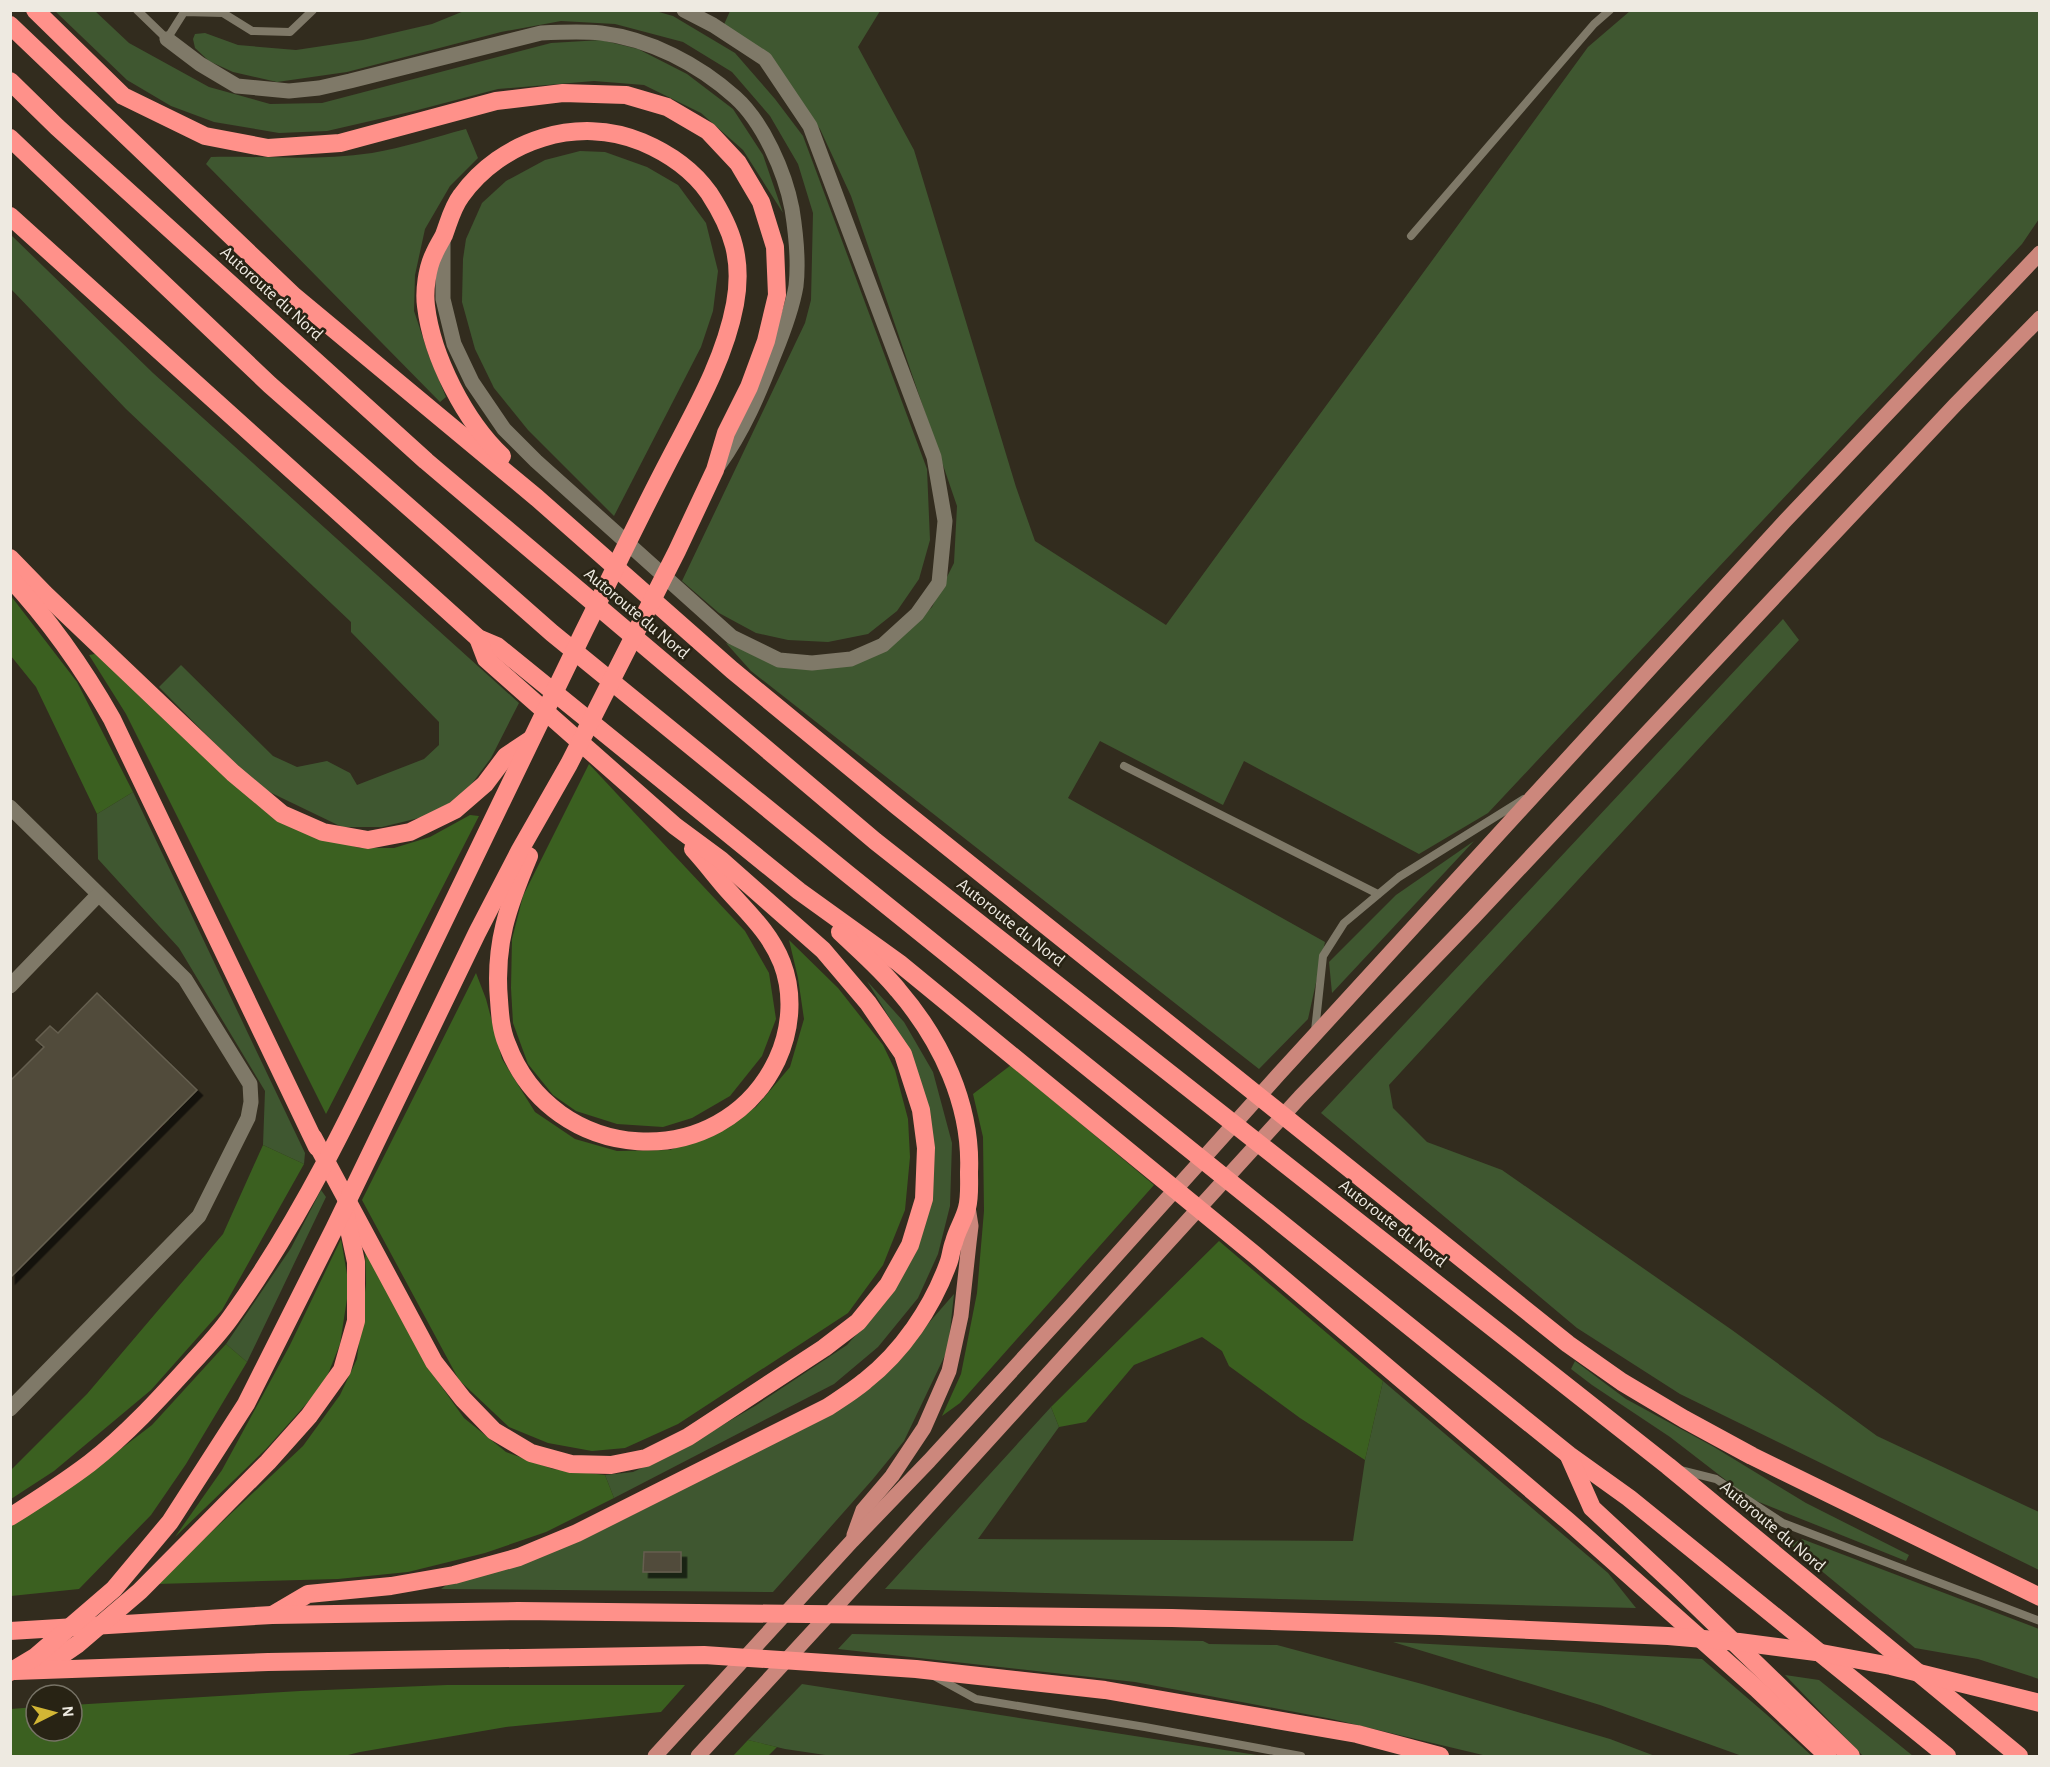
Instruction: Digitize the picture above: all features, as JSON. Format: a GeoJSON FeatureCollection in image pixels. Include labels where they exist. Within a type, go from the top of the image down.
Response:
{"type":"FeatureCollection","features":[{"type":"Feature","properties":{"kind":"highway"},"geometry":{"type":"LineString","coordinates":[[10,1672],[35,1658],[114,1589],[170,1522],[246,1404],[514,860],[566,769],[716,470],[726,433],[749,387],[766,340],[777,295],[775,247],[761,202],[738,162],[708,131],[667,107],[626,95],[563,93],[496,101],[340,143],[268,148],[205,136],[123,96],[35,10]]}},
{"type":"Feature","properties":{"kind":"highway"},"geometry":{"type":"LineString","coordinates":[[10,25],[294,296],[537,498],[732,670],[897,806],[1568,1344],[1622,1382],[1683,1419],[1752,1456],[2040,1597]]}},
{"type":"Feature","properties":{"kind":"highway","name":"Autoroute du Nord"},"geometry":{"type":"LineString","coordinates":[[10,81],[57,127],[426,460],[866,834],[1668,1466],[2019,1756]]}},
{"type":"Feature","properties":{"kind":"highway"},"geometry":{"type":"LineString","coordinates":[[10,1517],[91,1462],[161,1398],[228,1322],[270,1259],[340,1137],[531,739],[707,387],[729,329],[735,304],[738,278],[733,236],[709,193],[698,179],[670,156],[646,144],[614,133],[565,132],[531,141],[500,158],[485,170],[460,197],[430,260],[425,302],[435,350],[454,391],[487,442],[514,468],[537,498]]}},
{"type":"Feature","properties":{"kind":"highway"},"geometry":{"type":"LineString","coordinates":[[10,138],[270,385],[552,633],[1569,1455],[1629,1498],[1947,1756]]}},
{"type":"Feature","properties":{"kind":"highway"},"geometry":{"type":"LineString","coordinates":[[10,216],[478,638],[497,646],[799,891],[899,963],[1255,1255],[1568,1521],[1756,1688],[1828,1756]]}},
{"type":"Feature","properties":{"kind":"highway"},"geometry":{"type":"LineString","coordinates":[[10,558],[233,773],[282,814],[323,832],[368,840],[410,832],[455,810],[485,784],[506,756],[531,739]]}},
{"type":"Feature","properties":{"kind":"highway"},"geometry":{"type":"LineString","coordinates":[[10,578],[52,627],[86,674],[112,718],[313,1137],[344,1207],[357,1262],[356,1321],[342,1370],[309,1416],[268,1462],[140,1591],[78,1644],[44,1668],[10,1682]]}},
{"type":"Feature","properties":{"kind":"highway"},"geometry":{"type":"LineString","coordinates":[[313,1137],[434,1362],[462,1399],[494,1431],[531,1453],[571,1464],[611,1465],[646,1458],[688,1437],[824,1348],[858,1322],[888,1285],[910,1245],[924,1199],[926,1148],[921,1110],[903,1054],[868,1003],[823,950],[720,860],[675,826],[486,659],[478,638]]}},
{"type":"Feature","properties":{"kind":"highway"},"geometry":{"type":"LineString","coordinates":[[566,769],[511,899],[501,935],[497,974],[500,1018],[506,1043],[516,1065],[540,1098],[555,1112],[571,1122],[604,1136],[639,1142],[673,1140],[716,1125],[743,1107],[768,1077],[782,1049],[790,1018],[789,994],[782,963],[767,935],[675,826]]}},
{"type":"Feature","properties":{"kind":"highway"},"geometry":{"type":"LineString","coordinates":[[272,1615],[308,1594],[391,1586],[454,1575],[519,1557],[577,1533],[828,1407],[866,1381],[917,1325],[949,1262],[954,1240],[968,1207],[970,1150],[962,1109],[952,1076],[921,1018],[898,989],[799,891]]}},
{"type":"Feature","properties":{"kind":"highway"},"geometry":{"type":"LineString","coordinates":[[1569,1455],[1592,1508],[1851,1756]]}},
{"type":"Feature","properties":{"kind":"highway"},"geometry":{"type":"LineString","coordinates":[[10,1631],[272,1615],[518,1611],[1172,1618],[1440,1626],[1668,1636],[1739,1642],[1902,1668],[2040,1703]]}},
{"type":"Feature","properties":{"kind":"highway"},"geometry":{"type":"LineString","coordinates":[[10,1672],[268,1662],[704,1655],[922,1670],[1105,1690],[1357,1734],[1440,1756]]}},
{"type":"Feature","properties":{"kind":"main road"},"geometry":{"type":"LineString","coordinates":[[1997,298],[2040,240]]}},
{"type":"Feature","properties":{"kind":"main road"},"geometry":{"type":"LineString","coordinates":[[655,1756],[852,1541],[929,1461],[1314,1035],[1785,521],[2040,253]]}},
{"type":"Feature","properties":{"kind":"main road"},"geometry":{"type":"LineString","coordinates":[[698,1756],[1300,1096],[1507,881],[2040,318]]}},
{"type":"Feature","properties":{"kind":"main road"},"geometry":{"type":"LineString","coordinates":[[852,1541],[863,1510],[892,1476],[924,1428],[950,1371],[961,1316],[968,1253],[970,1226],[968,1207]]}},
{"type":"Feature","properties":{"kind":"street"},"geometry":{"type":"LineString","coordinates":[[443,236],[443,299],[454,344],[472,382],[504,429],[536,461],[732,637],[779,660],[812,663],[851,659],[883,645],[917,614],[939,583],[945,521],[934,457],[810,126],[765,59],[713,25],[684,10]]}},
{"type":"Feature","properties":{"kind":"street"},"geometry":{"type":"LineString","coordinates":[[167,39],[200,64],[237,86],[289,91],[319,88],[350,81],[541,33],[569,31],[602,33],[649,45],[672,54],[736,97],[757,124],[777,161],[788,190],[797,238],[796,286],[782,336],[760,393],[736,441],[716,470]]}},
{"type":"Feature","properties":{"kind":"street"},"geometry":{"type":"LineString","coordinates":[[10,807],[185,979],[250,1084],[251,1102],[248,1118],[199,1216],[10,1409]]}},
{"type":"Feature","properties":{"kind":"street"},"geometry":{"type":"LineString","coordinates":[[10,986],[98,895]]}},
{"type":"Feature","properties":{"kind":"lane"},"geometry":{"type":"LineString","coordinates":[[137,10],[167,39],[184,12],[223,14],[252,31],[290,32],[313,10]]}},
{"type":"Feature","properties":{"kind":"lane"},"geometry":{"type":"LineString","coordinates":[[1411,236],[1594,24],[1610,10]]}},
{"type":"Feature","properties":{"kind":"lane"},"geometry":{"type":"LineString","coordinates":[[1124,766],[1378,894]]}},
{"type":"Feature","properties":{"kind":"lane"},"geometry":{"type":"LineString","coordinates":[[1314,1035],[1323,956],[1344,923],[1399,877],[1538,791]]}},
{"type":"Feature","properties":{"kind":"lane"},"geometry":{"type":"LineString","coordinates":[[1668,1466],[1716,1479],[1783,1523],[2040,1621]]}},
{"type":"Feature","properties":{"kind":"lane"},"geometry":{"type":"LineString","coordinates":[[922,1670],[976,1699],[1301,1756]]}},
{"type":"Feature","properties":{"kind":"green space"},"geometry":{"type":"Polygon","coordinates":[[[652,10],[673,16],[735,53],[803,136],[927,469],[930,540],[919,579],[897,611],[868,634],[828,642],[788,640],[756,633],[719,613],[682,581],[805,323],[811,300],[813,213],[798,164],[770,116],[732,72],[683,42],[615,24],[561,21],[501,32],[347,72],[277,82],[233,72],[209,61],[195,48],[193,39],[195,34],[205,33],[238,45],[296,50],[363,40],[432,24],[464,11],[652,10]]]}},
{"type":"Feature","properties":{"kind":"green space"},"geometry":{"type":"Polygon","coordinates":[[[55,11],[95,11],[129,43],[209,87],[270,104],[322,103],[551,43],[601,40],[638,49],[687,74],[733,109],[763,155],[783,213],[743,150],[701,113],[644,85],[594,81],[498,89],[327,131],[279,133],[214,122],[171,106],[127,80],[55,11]]]}},
{"type":"Feature","properties":{"kind":"green space"},"geometry":{"type":"Polygon","coordinates":[[[730,11],[880,11],[858,47],[914,150],[1016,487],[1035,541],[1166,625],[1588,47],[1630,11],[2039,11],[2039,219],[2022,244],[1488,813],[1419,854],[1244,761],[1223,805],[1100,741],[1068,798],[1325,942],[1308,1019],[1259,1069],[751,671],[726,643],[790,663],[890,646],[932,607],[954,563],[957,506],[851,196],[820,129],[773,70],[722,29],[730,11]]]}},
{"type":"Feature","properties":{"kind":"green space"},"geometry":{"type":"Polygon","coordinates":[[[466,129],[478,158],[450,186],[425,229],[415,275],[414,311],[446,397],[440,402],[206,164],[211,157],[312,158],[372,153],[466,129]]]}},
{"type":"Feature","properties":{"kind":"green space"},"geometry":{"type":"Polygon","coordinates":[[[580,151],[605,152],[647,167],[678,185],[706,223],[718,271],[713,311],[701,347],[614,516],[528,430],[494,388],[475,349],[462,302],[466,239],[482,203],[506,181],[545,160],[580,151]]]}},
{"type":"Feature","properties":{"kind":"green space"},"geometry":{"type":"Polygon","coordinates":[[[10,234],[153,373],[519,703],[491,758],[462,797],[423,817],[382,827],[342,827],[257,786],[159,687],[181,665],[273,756],[297,767],[327,761],[350,773],[357,785],[424,759],[439,745],[439,722],[351,632],[351,622],[126,409],[11,289],[10,234]]]}},
{"type":"Feature","properties":{"kind":"green space"},"geometry":{"type":"Polygon","coordinates":[[[11,596],[77,682],[133,792],[97,814],[36,687],[11,656],[11,596]]]}},
{"type":"Feature","properties":{"kind":"green space"},"geometry":{"type":"Polygon","coordinates":[[[1783,619],[1799,640],[1389,1085],[1393,1108],[1427,1142],[1502,1170],[1732,1330],[1877,1436],[2039,1512],[2039,1570],[1680,1394],[1577,1328],[1321,1113],[1783,619]]]}},
{"type":"Feature","properties":{"kind":"green space"},"geometry":{"type":"Polygon","coordinates":[[[95,654],[311,834],[360,848],[394,848],[430,837],[470,815],[479,816],[326,1114],[126,714],[89,655],[95,654]]]}},
{"type":"Feature","properties":{"kind":"green space"},"geometry":{"type":"Polygon","coordinates":[[[589,764],[745,931],[769,973],[776,1019],[762,1056],[730,1096],[692,1118],[663,1127],[617,1124],[576,1111],[553,1095],[528,1064],[513,1023],[512,939],[523,896],[589,764]]]}},
{"type":"Feature","properties":{"kind":"green space"},"geometry":{"type":"Polygon","coordinates":[[[133,792],[305,1153],[304,1164],[263,1145],[265,1091],[179,948],[98,859],[97,814],[133,792]]]}},
{"type":"Feature","properties":{"kind":"green space"},"geometry":{"type":"Polygon","coordinates":[[[1474,841],[1332,993],[1329,962],[1396,895],[1474,841]]]}},
{"type":"Feature","properties":{"kind":"green space"},"geometry":{"type":"Polygon","coordinates":[[[789,940],[838,988],[883,1045],[895,1070],[908,1119],[910,1157],[905,1210],[883,1265],[848,1313],[678,1424],[625,1448],[592,1451],[548,1443],[509,1427],[459,1380],[362,1200],[476,973],[486,999],[502,1059],[535,1112],[575,1139],[617,1151],[670,1150],[716,1132],[756,1107],[790,1067],[804,1019],[789,940]]]}},
{"type":"Feature","properties":{"kind":"green space"},"geometry":{"type":"Polygon","coordinates":[[[867,981],[904,1022],[933,1072],[952,1143],[950,1206],[938,1254],[918,1298],[878,1347],[834,1384],[614,1498],[605,1475],[633,1472],[678,1451],[755,1406],[847,1345],[888,1299],[932,1181],[911,1053],[867,981]]]}},
{"type":"Feature","properties":{"kind":"green space"},"geometry":{"type":"Polygon","coordinates":[[[1011,1065],[1154,1185],[960,1403],[942,1416],[961,1374],[977,1293],[984,1211],[983,1137],[973,1094],[1011,1065]]]}},
{"type":"Feature","properties":{"kind":"green space"},"geometry":{"type":"Polygon","coordinates":[[[263,1145],[304,1164],[222,1310],[151,1390],[54,1471],[11,1499],[11,1470],[87,1394],[223,1234],[263,1145]]]}},
{"type":"Feature","properties":{"kind":"green space"},"geometry":{"type":"Polygon","coordinates":[[[321,1190],[326,1197],[247,1362],[226,1344],[291,1248],[321,1190]]]}},
{"type":"Feature","properties":{"kind":"green space"},"geometry":{"type":"Polygon","coordinates":[[[341,1239],[349,1286],[340,1344],[324,1384],[266,1449],[175,1537],[222,1470],[290,1345],[341,1239]]]}},
{"type":"Feature","properties":{"kind":"green space"},"geometry":{"type":"Polygon","coordinates":[[[1219,1241],[1383,1381],[1365,1460],[1300,1418],[1229,1366],[1222,1351],[1202,1337],[1134,1365],[1086,1422],[1059,1427],[1051,1407],[1219,1241]]]}},
{"type":"Feature","properties":{"kind":"green space"},"geometry":{"type":"Polygon","coordinates":[[[365,1245],[429,1369],[464,1418],[506,1452],[553,1469],[605,1475],[614,1498],[546,1532],[485,1553],[408,1572],[338,1579],[156,1584],[303,1446],[340,1395],[357,1359],[366,1284],[365,1245]]]}},
{"type":"Feature","properties":{"kind":"green space"},"geometry":{"type":"Polygon","coordinates":[[[954,1294],[948,1349],[904,1441],[773,1592],[441,1589],[449,1583],[624,1519],[831,1414],[879,1380],[954,1294]]]}},
{"type":"Feature","properties":{"kind":"green space"},"geometry":{"type":"Polygon","coordinates":[[[226,1344],[247,1362],[186,1464],[151,1515],[79,1589],[11,1596],[11,1525],[75,1484],[152,1425],[226,1344]]]}},
{"type":"Feature","properties":{"kind":"green space"},"geometry":{"type":"Polygon","coordinates":[[[1575,1361],[1626,1399],[1714,1447],[1806,1503],[1909,1555],[1906,1561],[1749,1498],[1670,1437],[1571,1369],[1575,1361]]]}},
{"type":"Feature","properties":{"kind":"green space"},"geometry":{"type":"Polygon","coordinates":[[[1383,1381],[1608,1573],[1636,1608],[885,1589],[1051,1407],[1059,1427],[978,1539],[1353,1541],[1365,1460],[1383,1381]]]}},
{"type":"Feature","properties":{"kind":"green space"},"geometry":{"type":"Polygon","coordinates":[[[1802,1539],[2039,1629],[2039,1679],[1978,1659],[1915,1648],[1790,1545],[1802,1539]]]}},
{"type":"Feature","properties":{"kind":"green space"},"geometry":{"type":"Polygon","coordinates":[[[852,1634],[1203,1641],[1209,1644],[1277,1645],[1422,1684],[1610,1739],[1655,1756],[1487,1756],[1332,1719],[1135,1682],[838,1649],[852,1634]]]}},
{"type":"Feature","properties":{"kind":"green space"},"geometry":{"type":"Polygon","coordinates":[[[1393,1642],[1702,1659],[1812,1756],[1742,1756],[1600,1705],[1393,1642]]]}},
{"type":"Feature","properties":{"kind":"green space"},"geometry":{"type":"Polygon","coordinates":[[[1785,1675],[1819,1680],[1913,1756],[1863,1756],[1785,1675]]]}},
{"type":"Feature","properties":{"kind":"green space"},"geometry":{"type":"Polygon","coordinates":[[[802,1684],[1263,1756],[832,1756],[785,1749],[748,1740],[802,1684]]]}},
{"type":"Feature","properties":{"kind":"green space"},"geometry":{"type":"Polygon","coordinates":[[[447,1685],[685,1685],[661,1712],[506,1727],[344,1756],[11,1756],[11,1709],[24,1708],[24,1743],[84,1743],[84,1704],[447,1685]]]}},
{"type":"Feature","properties":{"kind":"green space"},"geometry":{"type":"Polygon","coordinates":[[[748,1740],[777,1747],[768,1756],[733,1756],[748,1740]]]}},
{"type":"Feature","properties":{"kind":"building"},"geometry":{"type":"Polygon","coordinates":[[[97,993],[197,1090],[10,1278],[10,1081],[44,1047],[36,1040],[50,1026],[58,1033],[97,993]]]}},
{"type":"Feature","properties":{"kind":"building"},"geometry":{"type":"Polygon","coordinates":[[[644,1552],[681,1552],[681,1572],[643,1572],[644,1552]]]}}]}
